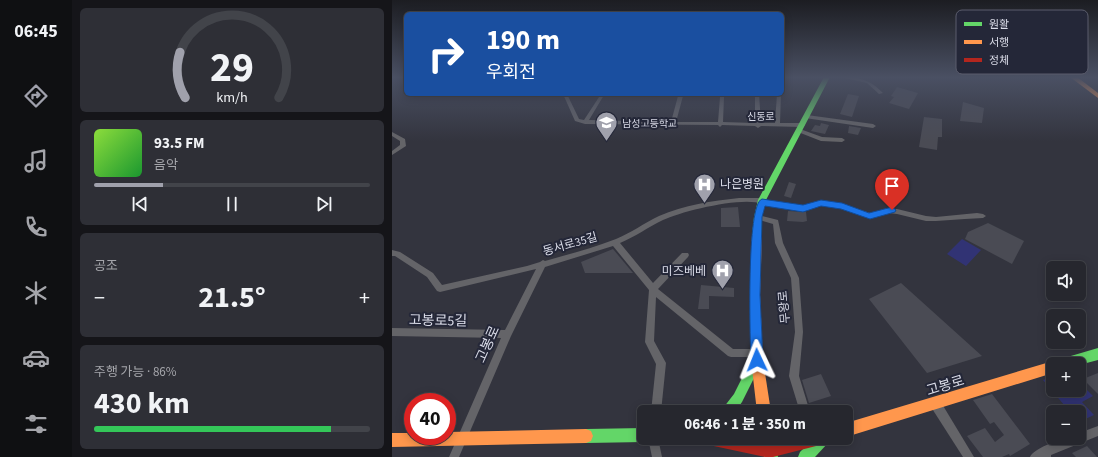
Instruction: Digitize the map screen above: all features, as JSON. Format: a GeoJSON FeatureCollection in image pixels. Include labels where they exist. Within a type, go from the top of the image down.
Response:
{"type":"FeatureCollection","features":[{"type":"Feature","properties":{"kind":"street"},"geometry":{"type":"LineString","coordinates":[[567,98],[577,120],[585,122],[600,98]]}},
{"type":"Feature","properties":{"kind":"street"},"geometry":{"type":"LineString","coordinates":[[673,124],[680,98]]}},
{"type":"Feature","properties":{"kind":"street"},"geometry":{"type":"LineString","coordinates":[[720,125],[722,98]]}},
{"type":"Feature","properties":{"kind":"street"},"geometry":{"type":"LineString","coordinates":[[757,98],[758,126]]}},
{"type":"Feature","properties":{"kind":"street"},"geometry":{"type":"LineString","coordinates":[[777,125],[779,98]]}},
{"type":"Feature","properties":{"kind":"street"},"geometry":{"type":"LineString","coordinates":[[763,405],[757,356],[755,295],[758,217],[762,201],[816,98]]}},
{"type":"Feature","properties":{"kind":"street","name":"신동로"},"geometry":{"type":"LineString","coordinates":[[585,122],[758,126],[803,124]]}},
{"type":"Feature","properties":{"kind":"street"},"geometry":{"type":"LineString","coordinates":[[803,124],[873,126]]}},
{"type":"Feature","properties":{"kind":"street"},"geometry":{"type":"LineString","coordinates":[[803,124],[821,139],[842,140]]}},
{"type":"Feature","properties":{"kind":"street"},"geometry":{"type":"LineString","coordinates":[[392,134],[402,140],[403,146],[392,153]]}},
{"type":"Feature","properties":{"kind":"street","name":"동서로35길"},"geometry":{"type":"LineString","coordinates":[[392,253],[397,254],[430,275],[440,289],[615,243],[664,217],[682,211],[748,199],[803,208],[821,203],[842,206],[870,216],[881,211],[892,210],[936,219],[969,215],[983,216]]}},
{"type":"Feature","properties":{"kind":"street","name":"무왕로"},"geometry":{"type":"LineString","coordinates":[[758,217],[776,222],[779,242],[795,278],[799,332],[794,376],[803,405]]}},
{"type":"Feature","properties":{"kind":"street"},"geometry":{"type":"LineString","coordinates":[[615,243],[653,288],[731,353],[757,356]]}},
{"type":"Feature","properties":{"kind":"street"},"geometry":{"type":"LineString","coordinates":[[657,405],[661,363],[649,342],[653,288],[685,255]]}},
{"type":"Feature","properties":{"kind":"street","name":"고봉로"},"geometry":{"type":"LineString","coordinates":[[454,457],[507,334],[543,263]]}},
{"type":"Feature","properties":{"kind":"street","name":"고봉로5길"},"geometry":{"type":"LineString","coordinates":[[392,332],[507,334]]}},
{"type":"Feature","properties":{"kind":"street"},"geometry":{"type":"LineString","coordinates":[[1086,358],[1098,354]]}},
{"type":"Feature","properties":{"kind":"street"},"geometry":{"type":"LineString","coordinates":[[732,405],[738,398],[757,356]]}},
{"type":"Feature","properties":{"kind":"street","name":"고봉로"},"geometry":{"type":"LineString","coordinates":[[853,428],[1046,369]]}},
{"type":"Feature","properties":{"kind":"street"},"geometry":{"type":"LineString","coordinates":[[935,403],[967,457]]}},
{"type":"Feature","properties":{"kind":"street"},"geometry":{"type":"LineString","coordinates":[[1041,456],[1098,431]]}},
{"type":"Feature","properties":{"kind":"street"},"geometry":{"type":"LineString","coordinates":[[392,440],[637,435]]}},
{"type":"Feature","properties":{"kind":"street"},"geometry":{"type":"LineString","coordinates":[[655,445],[657,457]]}},
{"type":"Feature","properties":{"kind":"street"},"geometry":{"type":"LineString","coordinates":[[736,445],[770,454],[796,445]]}},
{"type":"Feature","properties":{"kind":"street"},"geometry":{"type":"LineString","coordinates":[[805,457],[813,445]]}},
{"type":"Feature","properties":{"kind":"shaded area"},"geometry":{"type":"Polygon","coordinates":[[[962,239],[981,250],[966,266],[947,254],[962,239]]]}},
{"type":"Feature","properties":{"kind":"shaded area"},"geometry":{"type":"Polygon","coordinates":[[[1086,389],[1093,396],[1082,402],[1085,405],[1064,405],[1057,397],[1086,397],[1086,389]]]}},
{"type":"Feature","properties":{"kind":"shaded area"},"geometry":{"type":"Polygon","coordinates":[[[1086,406],[1094,415],[1086,419],[1086,406]]]}},
{"type":"Feature","properties":{"kind":"building"},"geometry":{"type":"Polygon","coordinates":[[[846,98],[858,98],[852,117],[840,114],[846,98]]]}},
{"type":"Feature","properties":{"kind":"building"},"geometry":{"type":"Polygon","coordinates":[[[893,98],[915,98],[909,109],[889,103],[893,98]]]}},
{"type":"Feature","properties":{"kind":"building"},"geometry":{"type":"Polygon","coordinates":[[[963,102],[984,108],[982,123],[960,121],[963,102]]]}},
{"type":"Feature","properties":{"kind":"building"},"geometry":{"type":"Polygon","coordinates":[[[924,117],[942,119],[942,137],[938,137],[937,150],[919,147],[924,117]]]}},
{"type":"Feature","properties":{"kind":"building"},"geometry":{"type":"Polygon","coordinates":[[[821,123],[829,125],[825,134],[811,131],[815,125],[820,126],[821,123]]]}},
{"type":"Feature","properties":{"kind":"building"},"geometry":{"type":"Polygon","coordinates":[[[849,126],[861,128],[858,135],[848,133],[849,126]]]}},
{"type":"Feature","properties":{"kind":"building"},"geometry":{"type":"Polygon","coordinates":[[[789,182],[796,184],[791,198],[784,196],[789,182]]]}},
{"type":"Feature","properties":{"kind":"building","name":"나은병원"},"geometry":{"type":"Polygon","coordinates":[[[738,207],[740,227],[721,227],[721,208],[738,207]]]}},
{"type":"Feature","properties":{"kind":"building"},"geometry":{"type":"Polygon","coordinates":[[[788,211],[806,212],[807,221],[787,221],[788,211]]]}},
{"type":"Feature","properties":{"kind":"building"},"geometry":{"type":"Polygon","coordinates":[[[988,223],[1024,241],[1012,264],[965,239],[968,232],[988,223]]]}},
{"type":"Feature","properties":{"kind":"building"},"geometry":{"type":"Polygon","coordinates":[[[613,249],[633,273],[585,273],[581,262],[613,249]]]}},
{"type":"Feature","properties":{"kind":"building"},"geometry":{"type":"Polygon","coordinates":[[[901,283],[982,356],[927,373],[869,299],[901,283]]]}},
{"type":"Feature","properties":{"kind":"building"},"geometry":{"type":"Polygon","coordinates":[[[701,285],[734,288],[734,297],[709,296],[709,309],[698,309],[701,285]]]}},
{"type":"Feature","properties":{"kind":"building"},"geometry":{"type":"Polygon","coordinates":[[[1098,373],[1098,394],[1086,382],[1086,378],[1098,373]]]}},
{"type":"Feature","properties":{"kind":"building"},"geometry":{"type":"Polygon","coordinates":[[[821,374],[831,396],[809,403],[802,380],[821,374]]]}},
{"type":"Feature","properties":{"kind":"building"},"geometry":{"type":"Polygon","coordinates":[[[992,394],[1030,444],[1010,456],[1009,454],[1002,457],[983,457],[967,436],[985,428],[995,442],[1004,435],[994,422],[990,424],[973,400],[992,394]]]}},
{"type":"Feature","properties":{"kind":"building"},"geometry":{"type":"Polygon","coordinates":[[[1087,446],[1097,457],[1076,457],[1072,453],[1087,446]]]}},
{"type":"Feature","properties":{"kind":"traffic: fast"},"geometry":{"type":"LineString","coordinates":[[757,235],[758,217],[762,200],[816,98]]}},
{"type":"Feature","properties":{"kind":"traffic: fast"},"geometry":{"type":"LineString","coordinates":[[1086,358],[1098,354]]}},
{"type":"Feature","properties":{"kind":"traffic: fast"},"geometry":{"type":"LineString","coordinates":[[732,405],[738,398],[757,360]]}},
{"type":"Feature","properties":{"kind":"traffic: fast"},"geometry":{"type":"LineString","coordinates":[[586,436],[637,435]]}},
{"type":"Feature","properties":{"kind":"traffic: fast"},"geometry":{"type":"LineString","coordinates":[[768,445],[771,457]]}},
{"type":"Feature","properties":{"kind":"traffic: fast"},"geometry":{"type":"LineString","coordinates":[[805,457],[816,445]]}},
{"type":"Feature","properties":{"kind":"traffic: slow"},"geometry":{"type":"LineString","coordinates":[[757,235],[755,295],[757,360],[763,405]]}},
{"type":"Feature","properties":{"kind":"traffic: slow"},"geometry":{"type":"LineString","coordinates":[[853,428],[1046,369]]}},
{"type":"Feature","properties":{"kind":"traffic: slow"},"geometry":{"type":"LineString","coordinates":[[392,440],[586,436]]}},
{"type":"Feature","properties":{"kind":"traffic: jam"},"geometry":{"type":"LineString","coordinates":[[741,445],[769,451],[793,445]]}},
{"type":"Feature","properties":{"kind":"place","name":"남성고등학교"},"geometry":{"type":"Point","coordinates":[606,142]}},
{"type":"Feature","properties":{"kind":"place","name":"나은병원"},"geometry":{"type":"Point","coordinates":[705,204]}},
{"type":"Feature","properties":{"kind":"place","name":"미즈베베"},"geometry":{"type":"Point","coordinates":[722,290]}},
{"type":"Feature","properties":{"kind":"route"},"geometry":{"type":"LineString","coordinates":[[757,360],[755,295],[758,217],[762,202],[803,208],[821,203],[842,206],[870,216],[881,211],[892,210]]}}]}
